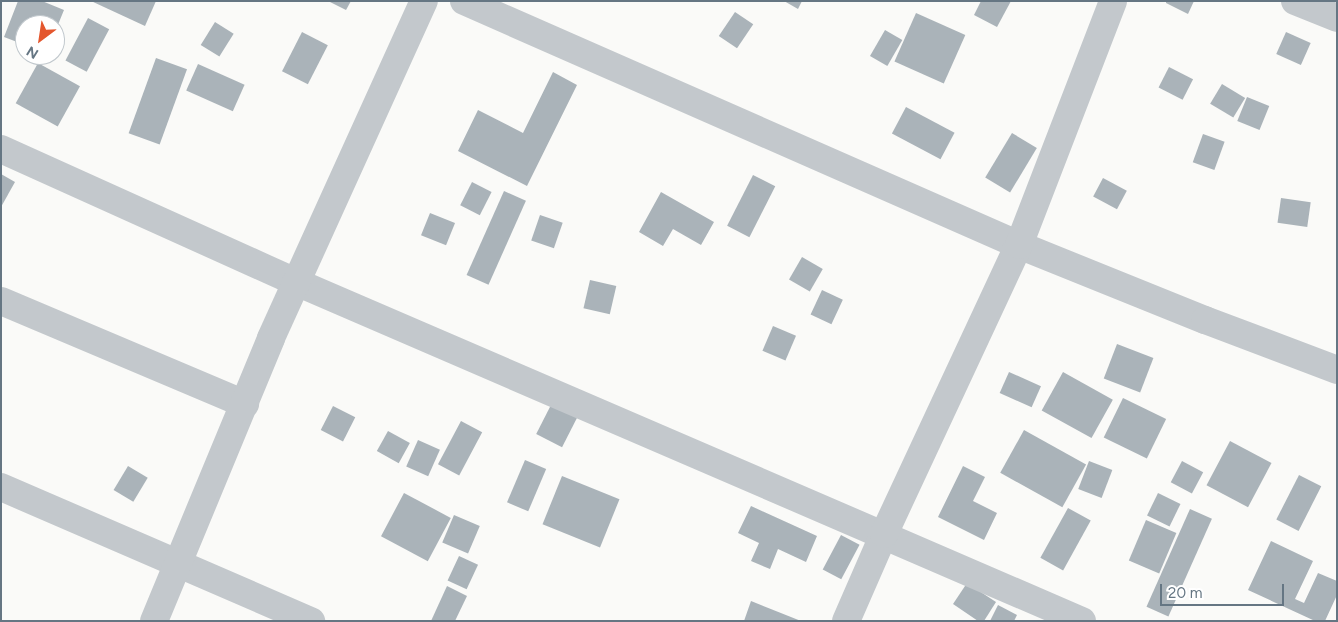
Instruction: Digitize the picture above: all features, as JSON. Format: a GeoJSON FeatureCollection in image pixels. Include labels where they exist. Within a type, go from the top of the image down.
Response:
{"type":"FeatureCollection","features":[{"type":"Feature","properties":{"kind":"street"},"geometry":{"type":"LineString","coordinates":[[154,621],[296,282],[424,1]]}},
{"type":"Feature","properties":{"kind":"street"},"geometry":{"type":"LineString","coordinates":[[464,1],[1019,245],[1205,320],[1337,370]]}},
{"type":"Feature","properties":{"kind":"street"},"geometry":{"type":"LineString","coordinates":[[846,621],[884,534],[1019,245],[1114,1]]}},
{"type":"Feature","properties":{"kind":"street"},"geometry":{"type":"LineString","coordinates":[[1295,1],[1337,18]]}},
{"type":"Feature","properties":{"kind":"street"},"geometry":{"type":"LineString","coordinates":[[1,149],[296,282],[1082,621]]}},
{"type":"Feature","properties":{"kind":"street"},"geometry":{"type":"LineString","coordinates":[[1,301],[245,404]]}},
{"type":"Feature","properties":{"kind":"street"},"geometry":{"type":"LineString","coordinates":[[1,488],[311,621]]}},
{"type":"Feature","properties":{"kind":"building"},"geometry":{"type":"Polygon","coordinates":[[[18,1],[42,1],[64,10],[62,15],[15,15],[15,41],[4,37],[18,1]]]}},
{"type":"Feature","properties":{"kind":"building"},"geometry":{"type":"Polygon","coordinates":[[[91,1],[156,1],[145,26],[91,1]]]}},
{"type":"Feature","properties":{"kind":"building"},"geometry":{"type":"Polygon","coordinates":[[[328,1],[351,1],[346,10],[328,1]]]}},
{"type":"Feature","properties":{"kind":"building"},"geometry":{"type":"Polygon","coordinates":[[[784,1],[802,1],[798,9],[784,1]]]}},
{"type":"Feature","properties":{"kind":"building"},"geometry":{"type":"Polygon","coordinates":[[[981,1],[1011,1],[997,27],[974,15],[981,1]]]}},
{"type":"Feature","properties":{"kind":"building"},"geometry":{"type":"Polygon","coordinates":[[[1166,1],[1194,1],[1188,14],[1166,3],[1166,1]]]}},
{"type":"Feature","properties":{"kind":"building"},"geometry":{"type":"Polygon","coordinates":[[[735,12],[753,24],[737,48],[719,36],[735,12]]]}},
{"type":"Feature","properties":{"kind":"building"},"geometry":{"type":"Polygon","coordinates":[[[916,13],[965,35],[944,83],[894,61],[916,13]]]}},
{"type":"Feature","properties":{"kind":"building"},"geometry":{"type":"Polygon","coordinates":[[[88,18],[109,29],[87,72],[65,60],[88,18]]]}},
{"type":"Feature","properties":{"kind":"building"},"geometry":{"type":"Polygon","coordinates":[[[215,22],[234,34],[219,57],[201,45],[215,22]]]}},
{"type":"Feature","properties":{"kind":"building"},"geometry":{"type":"Polygon","coordinates":[[[885,30],[902,40],[887,66],[870,56],[885,30]]]}},
{"type":"Feature","properties":{"kind":"building"},"geometry":{"type":"Polygon","coordinates":[[[302,32],[328,45],[308,84],[282,71],[302,32]]]}},
{"type":"Feature","properties":{"kind":"building"},"geometry":{"type":"Polygon","coordinates":[[[1286,32],[1311,43],[1301,65],[1276,54],[1286,32]]]}},
{"type":"Feature","properties":{"kind":"building"},"geometry":{"type":"Polygon","coordinates":[[[156,58],[187,69],[160,144],[129,133],[156,58]]]}},
{"type":"Feature","properties":{"kind":"building"},"geometry":{"type":"Polygon","coordinates":[[[198,64],[245,85],[233,111],[186,90],[198,64]]]}},
{"type":"Feature","properties":{"kind":"building"},"geometry":{"type":"Polygon","coordinates":[[[37,65],[42,65],[80,86],[58,127],[16,103],[37,65]]]}},
{"type":"Feature","properties":{"kind":"building"},"geometry":{"type":"Polygon","coordinates":[[[1169,67],[1193,79],[1183,100],[1159,87],[1169,67]]]}},
{"type":"Feature","properties":{"kind":"building"},"geometry":{"type":"Polygon","coordinates":[[[553,72],[577,85],[527,186],[458,151],[478,110],[523,133],[553,72]]]}},
{"type":"Feature","properties":{"kind":"building"},"geometry":{"type":"Polygon","coordinates":[[[1222,84],[1245,98],[1233,118],[1210,104],[1222,84]]]}},
{"type":"Feature","properties":{"kind":"building"},"geometry":{"type":"Polygon","coordinates":[[[1247,97],[1269,106],[1260,130],[1237,121],[1247,97]]]}},
{"type":"Feature","properties":{"kind":"building"},"geometry":{"type":"Polygon","coordinates":[[[906,107],[955,133],[940,159],[892,133],[906,107]]]}},
{"type":"Feature","properties":{"kind":"building"},"geometry":{"type":"Polygon","coordinates":[[[1012,133],[1037,148],[1010,193],[985,178],[1012,133]]]}},
{"type":"Feature","properties":{"kind":"building"},"geometry":{"type":"Polygon","coordinates":[[[1203,134],[1225,142],[1214,170],[1193,162],[1203,134]]]}},
{"type":"Feature","properties":{"kind":"building"},"geometry":{"type":"Polygon","coordinates":[[[1,174],[15,182],[1,207],[1,174]]]}},
{"type":"Feature","properties":{"kind":"building"},"geometry":{"type":"Polygon","coordinates":[[[753,175],[775,186],[749,237],[727,226],[753,175]]]}},
{"type":"Feature","properties":{"kind":"building"},"geometry":{"type":"Polygon","coordinates":[[[1103,178],[1127,191],[1117,209],[1093,197],[1103,178]]]}},
{"type":"Feature","properties":{"kind":"building"},"geometry":{"type":"Polygon","coordinates":[[[472,182],[492,192],[480,215],[460,205],[472,182]]]}},
{"type":"Feature","properties":{"kind":"building"},"geometry":{"type":"Polygon","coordinates":[[[504,191],[526,201],[489,285],[467,275],[504,191]]]}},
{"type":"Feature","properties":{"kind":"building"},"geometry":{"type":"Polygon","coordinates":[[[661,192],[714,222],[701,245],[673,229],[663,246],[639,232],[661,192]]]}},
{"type":"Feature","properties":{"kind":"building"},"geometry":{"type":"Polygon","coordinates":[[[1281,198],[1311,202],[1307,227],[1278,223],[1281,198]]]}},
{"type":"Feature","properties":{"kind":"building"},"geometry":{"type":"Polygon","coordinates":[[[430,213],[455,223],[446,245],[421,235],[430,213]]]}},
{"type":"Feature","properties":{"kind":"building"},"geometry":{"type":"Polygon","coordinates":[[[540,215],[563,223],[554,248],[531,241],[540,215]]]}},
{"type":"Feature","properties":{"kind":"building"},"geometry":{"type":"Polygon","coordinates":[[[802,257],[823,269],[810,292],[789,280],[802,257]]]}},
{"type":"Feature","properties":{"kind":"building"},"geometry":{"type":"Polygon","coordinates":[[[590,280],[616,286],[610,314],[583,308],[590,280]]]}},
{"type":"Feature","properties":{"kind":"building"},"geometry":{"type":"Polygon","coordinates":[[[822,290],[843,300],[831,324],[811,314],[822,290]]]}},
{"type":"Feature","properties":{"kind":"building"},"geometry":{"type":"Polygon","coordinates":[[[773,326],[796,336],[785,361],[762,351],[773,326]]]}},
{"type":"Feature","properties":{"kind":"building"},"geometry":{"type":"Polygon","coordinates":[[[1117,344],[1153,358],[1140,393],[1104,379],[1117,344]]]}},
{"type":"Feature","properties":{"kind":"building"},"geometry":{"type":"Polygon","coordinates":[[[1009,372],[1041,386],[1032,407],[1000,393],[1009,372]]]}},
{"type":"Feature","properties":{"kind":"building"},"geometry":{"type":"Polygon","coordinates":[[[1063,372],[1113,400],[1092,438],[1042,410],[1063,372]]]}},
{"type":"Feature","properties":{"kind":"building"},"geometry":{"type":"Polygon","coordinates":[[[1123,398],[1166,419],[1147,459],[1104,438],[1123,398]]]}},
{"type":"Feature","properties":{"kind":"building"},"geometry":{"type":"Polygon","coordinates":[[[553,401],[579,414],[562,447],[536,434],[553,401]]]}},
{"type":"Feature","properties":{"kind":"building"},"geometry":{"type":"Polygon","coordinates":[[[333,406],[355,417],[343,441],[321,430],[333,406]]]}},
{"type":"Feature","properties":{"kind":"building"},"geometry":{"type":"Polygon","coordinates":[[[461,421],[482,432],[459,476],[438,464],[461,421]]]}},
{"type":"Feature","properties":{"kind":"building"},"geometry":{"type":"Polygon","coordinates":[[[1024,430],[1086,464],[1062,507],[1000,473],[1024,430]]]}},
{"type":"Feature","properties":{"kind":"building"},"geometry":{"type":"Polygon","coordinates":[[[388,431],[410,443],[399,463],[377,451],[388,431]]]}},
{"type":"Feature","properties":{"kind":"building"},"geometry":{"type":"Polygon","coordinates":[[[418,440],[440,450],[428,476],[406,466],[418,440]]]}},
{"type":"Feature","properties":{"kind":"building"},"geometry":{"type":"Polygon","coordinates":[[[1230,441],[1271,463],[1248,507],[1207,485],[1230,441]]]}},
{"type":"Feature","properties":{"kind":"building"},"geometry":{"type":"Polygon","coordinates":[[[525,460],[546,469],[528,511],[507,502],[525,460]]]}},
{"type":"Feature","properties":{"kind":"building"},"geometry":{"type":"Polygon","coordinates":[[[1089,461],[1112,470],[1102,498],[1078,489],[1089,461]]]}},
{"type":"Feature","properties":{"kind":"building"},"geometry":{"type":"Polygon","coordinates":[[[1182,461],[1203,472],[1192,493],[1171,482],[1182,461]]]}},
{"type":"Feature","properties":{"kind":"building"},"geometry":{"type":"Polygon","coordinates":[[[128,466],[148,478],[133,502],[114,490],[128,466]]]}},
{"type":"Feature","properties":{"kind":"building"},"geometry":{"type":"Polygon","coordinates":[[[963,466],[985,477],[973,501],[997,513],[984,540],[938,517],[963,466]]]}},
{"type":"Feature","properties":{"kind":"building"},"geometry":{"type":"Polygon","coordinates":[[[1299,475],[1321,486],[1299,531],[1276,520],[1299,475]]]}},
{"type":"Feature","properties":{"kind":"building"},"geometry":{"type":"Polygon","coordinates":[[[562,476],[619,499],[600,547],[543,524],[562,476]]]}},
{"type":"Feature","properties":{"kind":"building"},"geometry":{"type":"Polygon","coordinates":[[[404,493],[451,518],[428,561],[381,536],[404,493]]]}},
{"type":"Feature","properties":{"kind":"building"},"geometry":{"type":"Polygon","coordinates":[[[1158,493],[1180,504],[1170,526],[1147,515],[1158,493]]]}},
{"type":"Feature","properties":{"kind":"building"},"geometry":{"type":"Polygon","coordinates":[[[751,506],[817,536],[806,562],[778,549],[770,569],[751,561],[759,543],[738,533],[751,506]]]}},
{"type":"Feature","properties":{"kind":"building"},"geometry":{"type":"Polygon","coordinates":[[[1068,508],[1091,521],[1063,570],[1040,558],[1068,508]]]}},
{"type":"Feature","properties":{"kind":"building"},"geometry":{"type":"Polygon","coordinates":[[[1190,509],[1212,519],[1168,617],[1146,607],[1190,509]]]}},
{"type":"Feature","properties":{"kind":"building"},"geometry":{"type":"Polygon","coordinates":[[[454,515],[480,526],[468,554],[442,543],[454,515]]]}},
{"type":"Feature","properties":{"kind":"building"},"geometry":{"type":"Polygon","coordinates":[[[1146,520],[1176,533],[1159,573],[1129,561],[1146,520]]]}},
{"type":"Feature","properties":{"kind":"building"},"geometry":{"type":"Polygon","coordinates":[[[841,535],[860,545],[841,579],[823,569],[841,535]]]}},
{"type":"Feature","properties":{"kind":"building"},"geometry":{"type":"Polygon","coordinates":[[[1271,541],[1313,561],[1295,599],[1304,603],[1318,573],[1337,581],[1337,595],[1325,621],[1315,621],[1248,590],[1271,541]]]}},
{"type":"Feature","properties":{"kind":"building"},"geometry":{"type":"Polygon","coordinates":[[[459,556],[478,565],[467,589],[448,580],[459,556]]]}},
{"type":"Feature","properties":{"kind":"building"},"geometry":{"type":"Polygon","coordinates":[[[967,583],[996,602],[984,621],[978,621],[953,604],[967,583]]]}},
{"type":"Feature","properties":{"kind":"building"},"geometry":{"type":"Polygon","coordinates":[[[447,586],[467,596],[455,621],[431,621],[447,586]]]}},
{"type":"Feature","properties":{"kind":"building"},"geometry":{"type":"Polygon","coordinates":[[[751,601],[801,621],[744,621],[751,601]]]}},
{"type":"Feature","properties":{"kind":"building"},"geometry":{"type":"Polygon","coordinates":[[[998,605],[1017,615],[1014,621],[990,621],[998,605]]]}}]}
